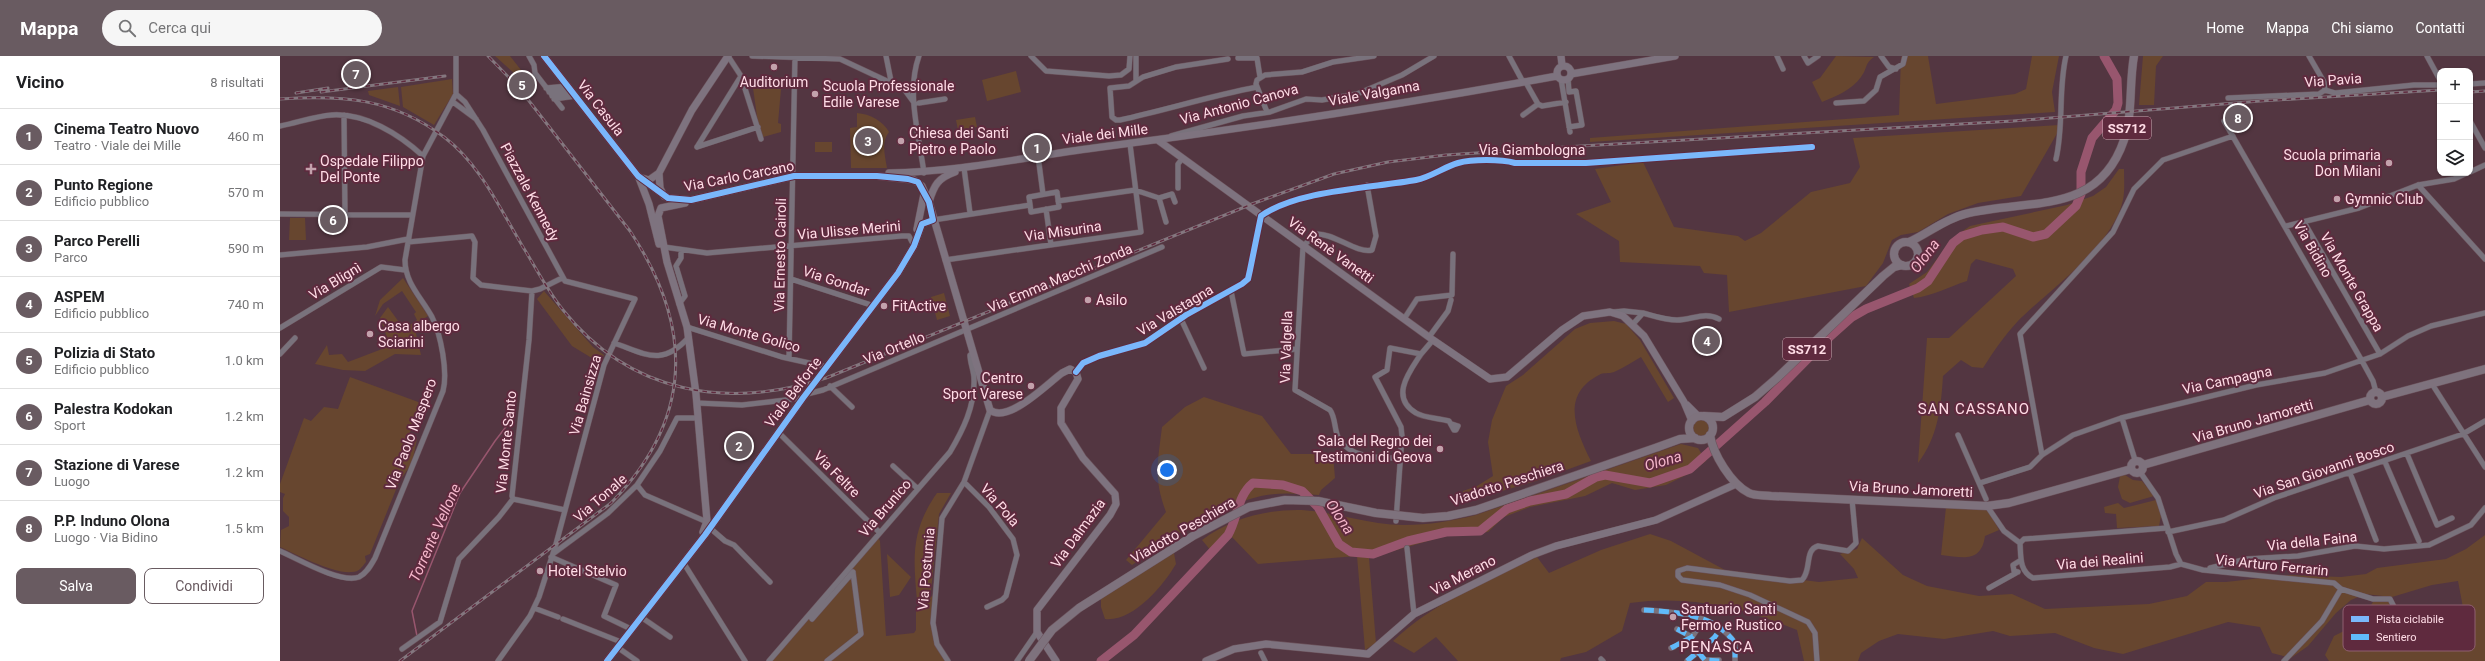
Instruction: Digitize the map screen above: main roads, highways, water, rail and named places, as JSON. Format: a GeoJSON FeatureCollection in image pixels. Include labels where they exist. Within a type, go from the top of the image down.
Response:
{"type":"FeatureCollection","features":[{"type":"Feature","properties":{"kind":"main road","name":"Via Casula"},"geometry":{"type":"LineString","coordinates":[[544,56],[638,176]]}},
{"type":"Feature","properties":{"kind":"main road"},"geometry":{"type":"LineString","coordinates":[[638,176],[649,180],[659,173],[692,110],[728,56]]}},
{"type":"Feature","properties":{"kind":"main road"},"geometry":{"type":"LineString","coordinates":[[1560,56],[1562,65]]}},
{"type":"Feature","properties":{"kind":"main road","name":"Viale Valganna"},"geometry":{"type":"LineString","coordinates":[[1226,131],[1524,81],[1564,77],[1675,56]]}},
{"type":"Feature","properties":{"kind":"main road","name":"SS712"},"geometry":{"type":"LineString","coordinates":[[1883,276],[1891,265],[1898,245],[1925,235],[1963,214],[1994,208],[2053,203],[2071,198],[2089,188],[2114,162],[2125,139],[2134,56]]}},
{"type":"Feature","properties":{"kind":"main road"},"geometry":{"type":"LineString","coordinates":[[1562,65],[1568,66],[1564,77],[1557,69],[1562,65]]}},
{"type":"Feature","properties":{"kind":"main road","name":"Viale dei Mille"},"geometry":{"type":"LineString","coordinates":[[933,172],[942,175],[964,168],[1038,156],[1161,141],[1226,131]]}},
{"type":"Feature","properties":{"kind":"main road","name":"Via Renè Vanetti"},"geometry":{"type":"LineString","coordinates":[[1161,141],[1182,159],[1483,376],[1490,379],[1502,379],[1572,322],[1583,316],[1610,312],[1623,316],[1644,336],[1696,419]]}},
{"type":"Feature","properties":{"kind":"main road","name":"Via Carlo Carcano"},"geometry":{"type":"LineString","coordinates":[[655,217],[660,209],[666,206],[794,176],[877,176],[933,172]]}},
{"type":"Feature","properties":{"kind":"main road"},"geometry":{"type":"LineString","coordinates":[[659,173],[660,188],[664,197]]}},
{"type":"Feature","properties":{"kind":"main road"},"geometry":{"type":"LineString","coordinates":[[929,202],[934,186],[942,175]]}},
{"type":"Feature","properties":{"kind":"main road"},"geometry":{"type":"LineString","coordinates":[[638,176],[664,197]]}},
{"type":"Feature","properties":{"kind":"main road"},"geometry":{"type":"LineString","coordinates":[[638,176],[655,217],[674,289]]}},
{"type":"Feature","properties":{"kind":"main road","name":"Via Carlo Carcano"},"geometry":{"type":"LineString","coordinates":[[877,176],[915,181],[922,186],[924,194]]}},
{"type":"Feature","properties":{"kind":"main road"},"geometry":{"type":"LineString","coordinates":[[918,229],[924,222],[933,220],[929,202],[924,194]]}},
{"type":"Feature","properties":{"kind":"main road"},"geometry":{"type":"LineString","coordinates":[[918,229],[924,194]]}},
{"type":"Feature","properties":{"kind":"main road","name":"Via Carlo Carcano"},"geometry":{"type":"LineString","coordinates":[[664,197],[677,200],[691,200]]}},
{"type":"Feature","properties":{"kind":"main road"},"geometry":{"type":"LineString","coordinates":[[655,217],[664,263],[687,327],[689,337],[697,403],[708,525]]}},
{"type":"Feature","properties":{"kind":"main road","name":"Via Dalmazia"},"geometry":{"type":"LineString","coordinates":[[933,220],[968,331],[990,410],[1002,414],[1013,410],[1062,373],[1070,369],[1076,372],[1078,379],[1061,408],[1061,423],[1083,458],[1115,494],[1116,504],[1110,515],[1041,602],[1035,618],[1037,632],[1056,661]]}},
{"type":"Feature","properties":{"kind":"main road","name":"Viale Belforte"},"geometry":{"type":"LineString","coordinates":[[910,252],[912,242],[918,229]]}},
{"type":"Feature","properties":{"kind":"main road","name":"Viale Belforte"},"geometry":{"type":"LineString","coordinates":[[607,661],[683,562],[708,525],[813,384],[874,306],[910,252],[918,229]]}},
{"type":"Feature","properties":{"kind":"main road","name":"SS712"},"geometry":{"type":"LineString","coordinates":[[1710,437],[1722,417],[1755,396],[1777,378],[1883,276],[1894,268],[1912,264],[1917,257],[1917,251],[1925,235]]}},
{"type":"Feature","properties":{"kind":"main road"},"geometry":{"type":"LineString","coordinates":[[1908,242],[1914,245],[1917,251]]}},
{"type":"Feature","properties":{"kind":"main road"},"geometry":{"type":"LineString","coordinates":[[1895,252],[1896,260],[1902,265]]}},
{"type":"Feature","properties":{"kind":"main road","name":"Via Bruno Jamoretti"},"geometry":{"type":"LineString","coordinates":[[1696,419],[1712,423],[1710,437],[1716,452],[1736,484],[1750,494],[1852,499],[2009,503],[2131,469],[2132,463],[2139,466],[2370,400],[2378,404],[2379,394],[2432,384],[2485,369]]}},
{"type":"Feature","properties":{"kind":"main road"},"geometry":{"type":"LineString","coordinates":[[1680,439],[1696,419],[1722,417]]}},
{"type":"Feature","properties":{"kind":"main road"},"geometry":{"type":"LineString","coordinates":[[1696,419],[1690,432],[1696,438]]}},
{"type":"Feature","properties":{"kind":"main road","name":"Viadotto Peschiera"},"geometry":{"type":"LineString","coordinates":[[1029,661],[1052,630],[1079,608],[1193,536],[1249,507],[1285,500],[1318,501],[1405,517],[1448,516],[1476,510],[1680,439],[1710,437]]}},
{"type":"Feature","properties":{"kind":"main road","name":"Via Merano"},"geometry":{"type":"LineString","coordinates":[[1206,661],[1234,649],[1266,644],[1368,654],[1414,614],[1532,555],[1556,546],[1656,520],[1736,484]]}},
{"type":"Feature","properties":{"kind":"main road"},"geometry":{"type":"LineString","coordinates":[[704,485],[709,508],[712,513],[717,513],[730,497]]}},
{"type":"Feature","properties":{"kind":"waterway","name":"Olona"},"geometry":{"type":"LineString","coordinates":[[1101,661],[1134,635],[1228,535],[1244,494],[1253,483],[1283,485],[1302,491],[1318,507],[1339,544],[1351,552],[1373,554],[1408,541],[1446,532],[1480,531],[1507,509],[1530,501],[1566,494],[1596,477],[1605,475],[1650,483],[1690,469],[1765,402],[1824,342],[1852,317],[1866,309],[1918,288],[1928,281],[1953,243],[1962,236],[1982,230],[2003,227],[2033,237],[2046,234],[2076,206],[2081,194],[2081,172],[2092,138],[2116,110],[2118,103],[2117,79],[2104,56]]}},
{"type":"Feature","properties":{"kind":"waterway","name":"Torrente Vellone"},"geometry":{"type":"LineString","coordinates":[[417,636],[412,611],[460,493],[495,441],[512,419]]}},
{"type":"Feature","properties":{"kind":"tunnel"},"geometry":{"type":"LineString","coordinates":[[1714,638],[1719,632]]}},
{"type":"Feature","properties":{"kind":"railway"},"geometry":{"type":"LineString","coordinates":[[400,661],[611,503],[638,471],[658,438],[670,405],[676,371],[674,337],[666,302],[651,267],[630,231],[519,88],[488,56]]}},
{"type":"Feature","properties":{"kind":"railway"},"geometry":{"type":"LineString","coordinates":[[321,92],[445,76]]}},
{"type":"Feature","properties":{"kind":"railway"},"geometry":{"type":"LineString","coordinates":[[296,93],[328,88]]}},
{"type":"Feature","properties":{"kind":"railway"},"geometry":{"type":"LineString","coordinates":[[280,99],[325,98],[366,102],[405,114],[425,124],[457,148],[479,174],[552,295],[563,310],[590,338],[619,361],[650,377],[683,388],[717,393],[753,393],[789,388],[826,378],[1252,204],[1334,174],[1388,162],[1446,155],[2013,121],[2260,101],[2437,90]]}},
{"type":"Feature","properties":{"kind":"railway"},"geometry":{"type":"LineString","coordinates":[[2473,92],[2485,91]]}},
{"type":"Feature","properties":{"kind":"place","name":"Auditorium"},"geometry":{"type":"Point","coordinates":[774,67]}},
{"type":"Feature","properties":{"kind":"place","name":"Stazione di Varese"},"geometry":{"type":"Point","coordinates":[356,74]}},
{"type":"Feature","properties":{"kind":"place","name":"Polizia di Stato"},"geometry":{"type":"Point","coordinates":[522,85]}},
{"type":"Feature","properties":{"kind":"place","name":"Scuola Professionale Edile Varese"},"geometry":{"type":"Point","coordinates":[815,94]}},
{"type":"Feature","properties":{"kind":"place","name":"P.P. Induno Olona"},"geometry":{"type":"Point","coordinates":[2238,118]}},
{"type":"Feature","properties":{"kind":"place","name":"Parco Perelli"},"geometry":{"type":"Point","coordinates":[868,141]}},
{"type":"Feature","properties":{"kind":"place","name":"Chiesa dei Santi Pietro e Paolo"},"geometry":{"type":"Point","coordinates":[901,141]}},
{"type":"Feature","properties":{"kind":"place","name":"Cinema Teatro Nuovo"},"geometry":{"type":"Point","coordinates":[1037,148]}},
{"type":"Feature","properties":{"kind":"place","name":"Scuola primaria Don Milani"},"geometry":{"type":"Point","coordinates":[2389,163]}},
{"type":"Feature","properties":{"kind":"place","name":"Ospedale Filippo Del Ponte"},"geometry":{"type":"Point","coordinates":[311,169]}},
{"type":"Feature","properties":{"kind":"place","name":"Gymnic Club"},"geometry":{"type":"Point","coordinates":[2337,199]}},
{"type":"Feature","properties":{"kind":"place","name":"Palestra Kodokan"},"geometry":{"type":"Point","coordinates":[333,220]}},
{"type":"Feature","properties":{"kind":"place","name":"Asilo"},"geometry":{"type":"Point","coordinates":[1088,300]}},
{"type":"Feature","properties":{"kind":"place","name":"FitActive"},"geometry":{"type":"Point","coordinates":[884,306]}},
{"type":"Feature","properties":{"kind":"place","name":"Casa albergo Sciarini"},"geometry":{"type":"Point","coordinates":[370,334]}},
{"type":"Feature","properties":{"kind":"place","name":"ASPEM"},"geometry":{"type":"Point","coordinates":[1707,341]}},
{"type":"Feature","properties":{"kind":"place","name":"Centro Sport Varese"},"geometry":{"type":"Point","coordinates":[1031,386]}},
{"type":"Feature","properties":{"kind":"place","name":"Punto Regione"},"geometry":{"type":"Point","coordinates":[739,446]}},
{"type":"Feature","properties":{"kind":"place","name":"Sala del Regno dei Testimoni di Geova"},"geometry":{"type":"Point","coordinates":[1440,449]}},
{"type":"Feature","properties":{"kind":"place","name":"Hotel Stelvio"},"geometry":{"type":"Point","coordinates":[540,571]}},
{"type":"Feature","properties":{"kind":"place","name":"Santuario Santi Fermo e Rustico"},"geometry":{"type":"Point","coordinates":[1673,617]}},
{"type":"Feature","properties":{"kind":"district","name":"SAN CASSANO"},"geometry":{"type":"Point","coordinates":[1974,409]}},
{"type":"Feature","properties":{"kind":"district","name":"PENASCA"},"geometry":{"type":"Point","coordinates":[1717,647]}}]}
